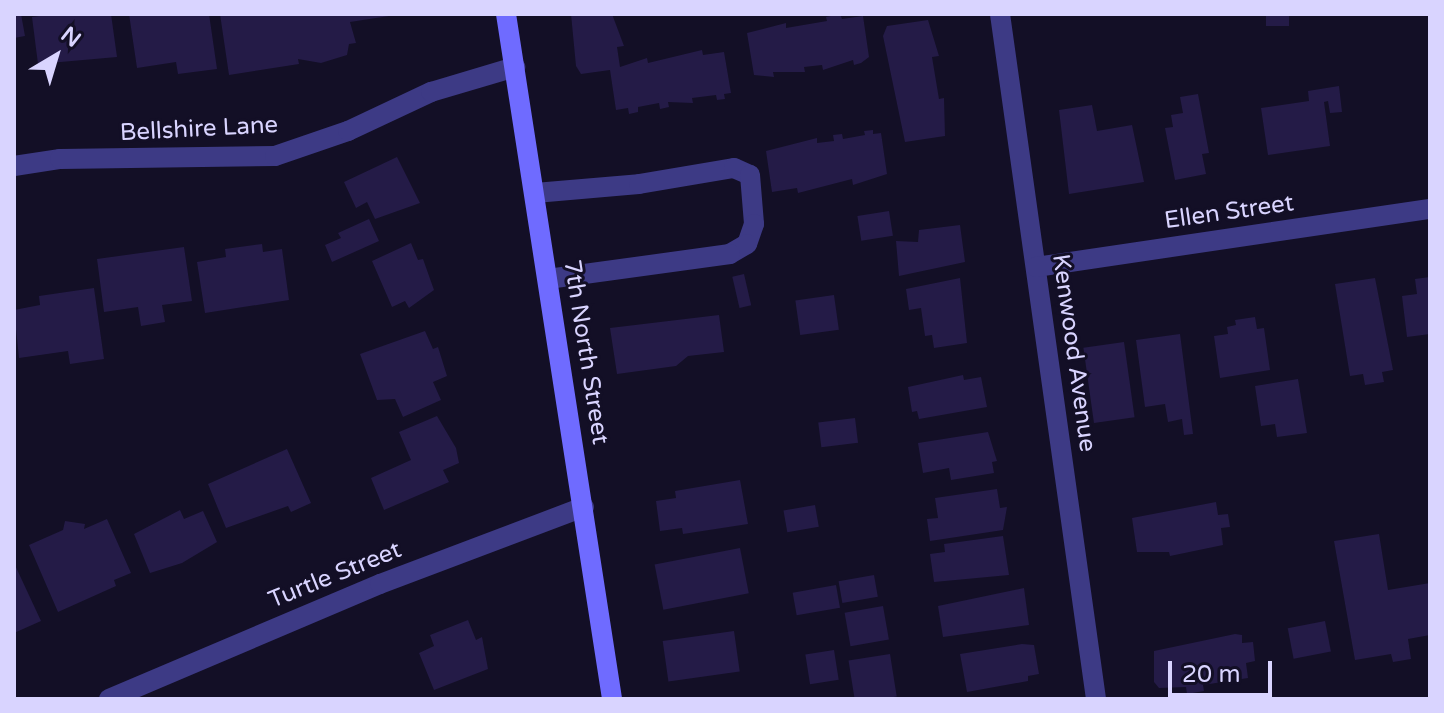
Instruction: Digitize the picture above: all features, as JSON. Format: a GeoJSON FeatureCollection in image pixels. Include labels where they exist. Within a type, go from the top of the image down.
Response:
{"type":"FeatureCollection","features":[{"type":"Feature","properties":{"kind":"street","name":"7th North Street"},"geometry":{"type":"LineString","coordinates":[[506,14],[612,699]]}},
{"type":"Feature","properties":{"kind":"street","name":"Kenwood Avenue"},"geometry":{"type":"LineString","coordinates":[[1000,14],[1096,699]]}},
{"type":"Feature","properties":{"kind":"street","name":"Bellshire Lane"},"geometry":{"type":"LineString","coordinates":[[14,166],[60,159],[275,156],[348,131],[431,92],[515,67]]}},
{"type":"Feature","properties":{"kind":"street"},"geometry":{"type":"LineString","coordinates":[[535,193],[639,184],[734,168],[750,175],[754,224],[747,244],[730,254],[548,279]]}},
{"type":"Feature","properties":{"kind":"street","name":"Ellen Street"},"geometry":{"type":"LineString","coordinates":[[1036,267],[1430,209]]}},
{"type":"Feature","properties":{"kind":"street","name":"Turtle Street"},"geometry":{"type":"LineString","coordinates":[[109,699],[380,584],[584,507]]}},
{"type":"Feature","properties":{"kind":"building"},"geometry":{"type":"Polygon","coordinates":[[[14,14],[21,14],[25,36],[14,38],[14,14]]]}},
{"type":"Feature","properties":{"kind":"building"},"geometry":{"type":"Polygon","coordinates":[[[111,14],[117,57],[38,64],[32,17],[111,14]]]}},
{"type":"Feature","properties":{"kind":"building"},"geometry":{"type":"Polygon","coordinates":[[[129,14],[209,14],[217,69],[178,74],[176,62],[137,68],[129,14]]]}},
{"type":"Feature","properties":{"kind":"building"},"geometry":{"type":"Polygon","coordinates":[[[220,14],[389,16],[350,22],[356,43],[349,44],[347,55],[321,63],[298,59],[299,64],[229,75],[220,14]]]}},
{"type":"Feature","properties":{"kind":"building"},"geometry":{"type":"Polygon","coordinates":[[[571,14],[612,14],[624,46],[617,47],[620,67],[647,58],[648,63],[702,50],[703,55],[724,52],[731,93],[724,94],[725,99],[717,100],[716,95],[692,98],[693,103],[668,102],[669,107],[660,109],[659,103],[638,107],[638,112],[629,114],[628,108],[616,110],[610,70],[581,74],[576,66],[571,14]]]}},
{"type":"Feature","properties":{"kind":"building"},"geometry":{"type":"Polygon","coordinates":[[[840,14],[842,19],[863,16],[869,57],[861,63],[854,65],[853,60],[823,70],[822,65],[804,67],[805,72],[773,72],[774,77],[754,75],[747,33],[786,23],[786,28],[827,21],[826,17],[840,14]]]}},
{"type":"Feature","properties":{"kind":"building"},"geometry":{"type":"Polygon","coordinates":[[[1266,14],[1289,14],[1289,26],[1266,26],[1266,14]]]}},
{"type":"Feature","properties":{"kind":"building"},"geometry":{"type":"Polygon","coordinates":[[[928,20],[939,56],[932,57],[939,99],[944,98],[945,136],[905,142],[883,36],[887,26],[928,20]]]}},
{"type":"Feature","properties":{"kind":"building"},"geometry":{"type":"Polygon","coordinates":[[[1339,86],[1342,112],[1330,113],[1328,101],[1324,102],[1330,146],[1268,155],[1261,108],[1309,101],[1308,91],[1339,86]]]}},
{"type":"Feature","properties":{"kind":"building"},"geometry":{"type":"Polygon","coordinates":[[[1198,94],[1209,153],[1202,154],[1206,174],[1175,180],[1165,128],[1173,127],[1171,115],[1183,113],[1180,97],[1198,94]]]}},
{"type":"Feature","properties":{"kind":"building"},"geometry":{"type":"Polygon","coordinates":[[[1092,105],[1097,131],[1132,125],[1144,182],[1069,194],[1059,110],[1092,105]]]}},
{"type":"Feature","properties":{"kind":"building"},"geometry":{"type":"Polygon","coordinates":[[[873,130],[873,134],[881,133],[887,174],[853,185],[852,179],[798,193],[797,188],[772,192],[766,151],[817,138],[817,143],[834,141],[833,135],[842,134],[843,139],[865,135],[864,131],[873,130]]]}},
{"type":"Feature","properties":{"kind":"building"},"geometry":{"type":"Polygon","coordinates":[[[397,157],[420,203],[375,219],[367,202],[356,208],[344,182],[397,157]]]}},
{"type":"Feature","properties":{"kind":"building"},"geometry":{"type":"Polygon","coordinates":[[[889,211],[893,236],[861,241],[857,216],[889,211]]]}},
{"type":"Feature","properties":{"kind":"building"},"geometry":{"type":"Polygon","coordinates":[[[369,219],[379,241],[332,262],[325,245],[341,238],[338,233],[369,219]]]}},
{"type":"Feature","properties":{"kind":"building"},"geometry":{"type":"Polygon","coordinates":[[[960,225],[965,262],[899,276],[896,241],[918,242],[919,230],[960,225]]]}},
{"type":"Feature","properties":{"kind":"building"},"geometry":{"type":"Polygon","coordinates":[[[411,243],[418,260],[423,259],[434,290],[409,308],[405,301],[392,307],[372,261],[411,243]]]}},
{"type":"Feature","properties":{"kind":"building"},"geometry":{"type":"Polygon","coordinates":[[[262,244],[263,252],[282,249],[289,300],[205,313],[197,262],[226,257],[225,249],[262,244]]]}},
{"type":"Feature","properties":{"kind":"building"},"geometry":{"type":"Polygon","coordinates":[[[184,247],[192,301],[162,305],[165,322],[141,326],[138,307],[104,312],[97,259],[184,247]]]}},
{"type":"Feature","properties":{"kind":"building"},"geometry":{"type":"Polygon","coordinates":[[[744,274],[751,305],[740,308],[732,277],[744,274]]]}},
{"type":"Feature","properties":{"kind":"building"},"geometry":{"type":"Polygon","coordinates":[[[1430,277],[1430,334],[1407,337],[1402,296],[1417,294],[1415,279],[1430,277]]]}},
{"type":"Feature","properties":{"kind":"building"},"geometry":{"type":"Polygon","coordinates":[[[960,278],[967,343],[934,348],[932,335],[925,336],[921,308],[909,310],[906,289],[960,278]]]}},
{"type":"Feature","properties":{"kind":"building"},"geometry":{"type":"Polygon","coordinates":[[[1375,278],[1393,370],[1382,372],[1384,382],[1365,385],[1363,374],[1350,376],[1335,284],[1375,278]]]}},
{"type":"Feature","properties":{"kind":"building"},"geometry":{"type":"Polygon","coordinates":[[[94,288],[104,359],[70,364],[68,351],[19,358],[14,310],[40,305],[39,296],[94,288]]]}},
{"type":"Feature","properties":{"kind":"building"},"geometry":{"type":"Polygon","coordinates":[[[834,295],[839,330],[800,335],[795,300],[834,295]]]}},
{"type":"Feature","properties":{"kind":"building"},"geometry":{"type":"Polygon","coordinates":[[[719,315],[724,352],[688,356],[676,366],[617,374],[610,328],[719,315]]]}},
{"type":"Feature","properties":{"kind":"building"},"geometry":{"type":"Polygon","coordinates":[[[1255,317],[1257,329],[1264,328],[1270,370],[1220,378],[1214,336],[1228,334],[1227,327],[1236,325],[1235,320],[1255,317]]]}},
{"type":"Feature","properties":{"kind":"building"},"geometry":{"type":"Polygon","coordinates":[[[425,331],[433,349],[438,347],[447,376],[433,382],[441,400],[403,417],[395,399],[377,400],[360,354],[425,331]]]}},
{"type":"Feature","properties":{"kind":"building"},"geometry":{"type":"Polygon","coordinates":[[[1180,334],[1193,434],[1184,435],[1182,419],[1168,422],[1165,404],[1145,407],[1136,340],[1180,334]]]}},
{"type":"Feature","properties":{"kind":"building"},"geometry":{"type":"Polygon","coordinates":[[[1124,342],[1135,417],[1094,423],[1083,348],[1124,342]]]}},
{"type":"Feature","properties":{"kind":"building"},"geometry":{"type":"Polygon","coordinates":[[[963,375],[964,380],[981,377],[987,407],[919,419],[917,411],[912,412],[908,387],[963,375]]]}},
{"type":"Feature","properties":{"kind":"building"},"geometry":{"type":"Polygon","coordinates":[[[1298,379],[1307,433],[1277,437],[1275,424],[1261,426],[1255,386],[1298,379]]]}},
{"type":"Feature","properties":{"kind":"building"},"geometry":{"type":"Polygon","coordinates":[[[437,416],[456,448],[459,463],[443,470],[449,482],[384,510],[371,478],[411,460],[399,432],[437,416]]]}},
{"type":"Feature","properties":{"kind":"building"},"geometry":{"type":"Polygon","coordinates":[[[855,418],[858,443],[821,447],[818,423],[855,418]]]}},
{"type":"Feature","properties":{"kind":"building"},"geometry":{"type":"Polygon","coordinates":[[[988,432],[997,461],[992,462],[994,473],[951,480],[949,468],[923,473],[918,443],[988,432]]]}},
{"type":"Feature","properties":{"kind":"building"},"geometry":{"type":"Polygon","coordinates":[[[287,449],[311,503],[291,512],[288,506],[226,528],[208,484],[287,449]]]}},
{"type":"Feature","properties":{"kind":"building"},"geometry":{"type":"Polygon","coordinates":[[[740,480],[748,524],[683,534],[682,528],[660,531],[656,501],[676,498],[675,491],[740,480]]]}},
{"type":"Feature","properties":{"kind":"building"},"geometry":{"type":"Polygon","coordinates":[[[997,489],[1000,508],[1007,507],[1003,530],[930,541],[927,519],[938,518],[935,498],[997,489]]]}},
{"type":"Feature","properties":{"kind":"building"},"geometry":{"type":"Polygon","coordinates":[[[1216,502],[1218,515],[1228,514],[1230,527],[1221,528],[1223,545],[1170,556],[1169,552],[1137,552],[1132,518],[1216,502]]]}},
{"type":"Feature","properties":{"kind":"building"},"geometry":{"type":"Polygon","coordinates":[[[815,505],[819,527],[787,532],[783,511],[815,505]]]}},
{"type":"Feature","properties":{"kind":"building"},"geometry":{"type":"Polygon","coordinates":[[[180,510],[184,519],[203,511],[217,542],[182,563],[150,573],[134,534],[180,510]]]}},
{"type":"Feature","properties":{"kind":"building"},"geometry":{"type":"Polygon","coordinates":[[[107,519],[131,573],[114,580],[116,586],[58,612],[29,545],[63,530],[65,521],[85,524],[84,529],[107,519]]]}},
{"type":"Feature","properties":{"kind":"building"},"geometry":{"type":"Polygon","coordinates":[[[1379,534],[1388,590],[1430,583],[1430,635],[1408,639],[1411,659],[1393,662],[1391,654],[1355,660],[1334,541],[1379,534]]]}},
{"type":"Feature","properties":{"kind":"building"},"geometry":{"type":"Polygon","coordinates":[[[1003,536],[1009,575],[934,582],[930,554],[945,552],[944,544],[1003,536]]]}},
{"type":"Feature","properties":{"kind":"building"},"geometry":{"type":"Polygon","coordinates":[[[740,548],[749,593],[663,610],[655,565],[740,548]]]}},
{"type":"Feature","properties":{"kind":"building"},"geometry":{"type":"Polygon","coordinates":[[[14,563],[41,621],[14,633],[14,563]]]}},
{"type":"Feature","properties":{"kind":"building"},"geometry":{"type":"Polygon","coordinates":[[[874,575],[878,597],[842,603],[839,581],[874,575]]]}},
{"type":"Feature","properties":{"kind":"building"},"geometry":{"type":"Polygon","coordinates":[[[836,585],[840,608],[797,615],[793,593],[836,585]]]}},
{"type":"Feature","properties":{"kind":"building"},"geometry":{"type":"Polygon","coordinates":[[[1024,588],[1029,625],[943,637],[938,606],[1024,588]]]}},
{"type":"Feature","properties":{"kind":"building"},"geometry":{"type":"Polygon","coordinates":[[[883,606],[889,639],[850,646],[845,613],[883,606]]]}},
{"type":"Feature","properties":{"kind":"building"},"geometry":{"type":"Polygon","coordinates":[[[468,620],[476,640],[482,637],[488,669],[434,690],[419,653],[434,646],[430,635],[468,620]]]}},
{"type":"Feature","properties":{"kind":"building"},"geometry":{"type":"Polygon","coordinates":[[[1325,621],[1331,651],[1294,659],[1288,628],[1325,621]]]}},
{"type":"Feature","properties":{"kind":"building"},"geometry":{"type":"Polygon","coordinates":[[[734,631],[740,672],[668,682],[663,641],[734,631]]]}},
{"type":"Feature","properties":{"kind":"building"},"geometry":{"type":"Polygon","coordinates":[[[1242,635],[1242,643],[1253,642],[1255,661],[1246,663],[1248,678],[1203,685],[1204,691],[1187,694],[1186,687],[1159,688],[1154,682],[1154,651],[1242,635]]]}},
{"type":"Feature","properties":{"kind":"building"},"geometry":{"type":"Polygon","coordinates":[[[1022,644],[1034,645],[1039,674],[1028,676],[1028,681],[967,692],[960,654],[1022,644]]]}},
{"type":"Feature","properties":{"kind":"building"},"geometry":{"type":"Polygon","coordinates":[[[834,650],[839,680],[810,684],[805,655],[834,650]]]}},
{"type":"Feature","properties":{"kind":"building"},"geometry":{"type":"Polygon","coordinates":[[[890,654],[897,696],[855,699],[849,661],[890,654]]]}}]}
